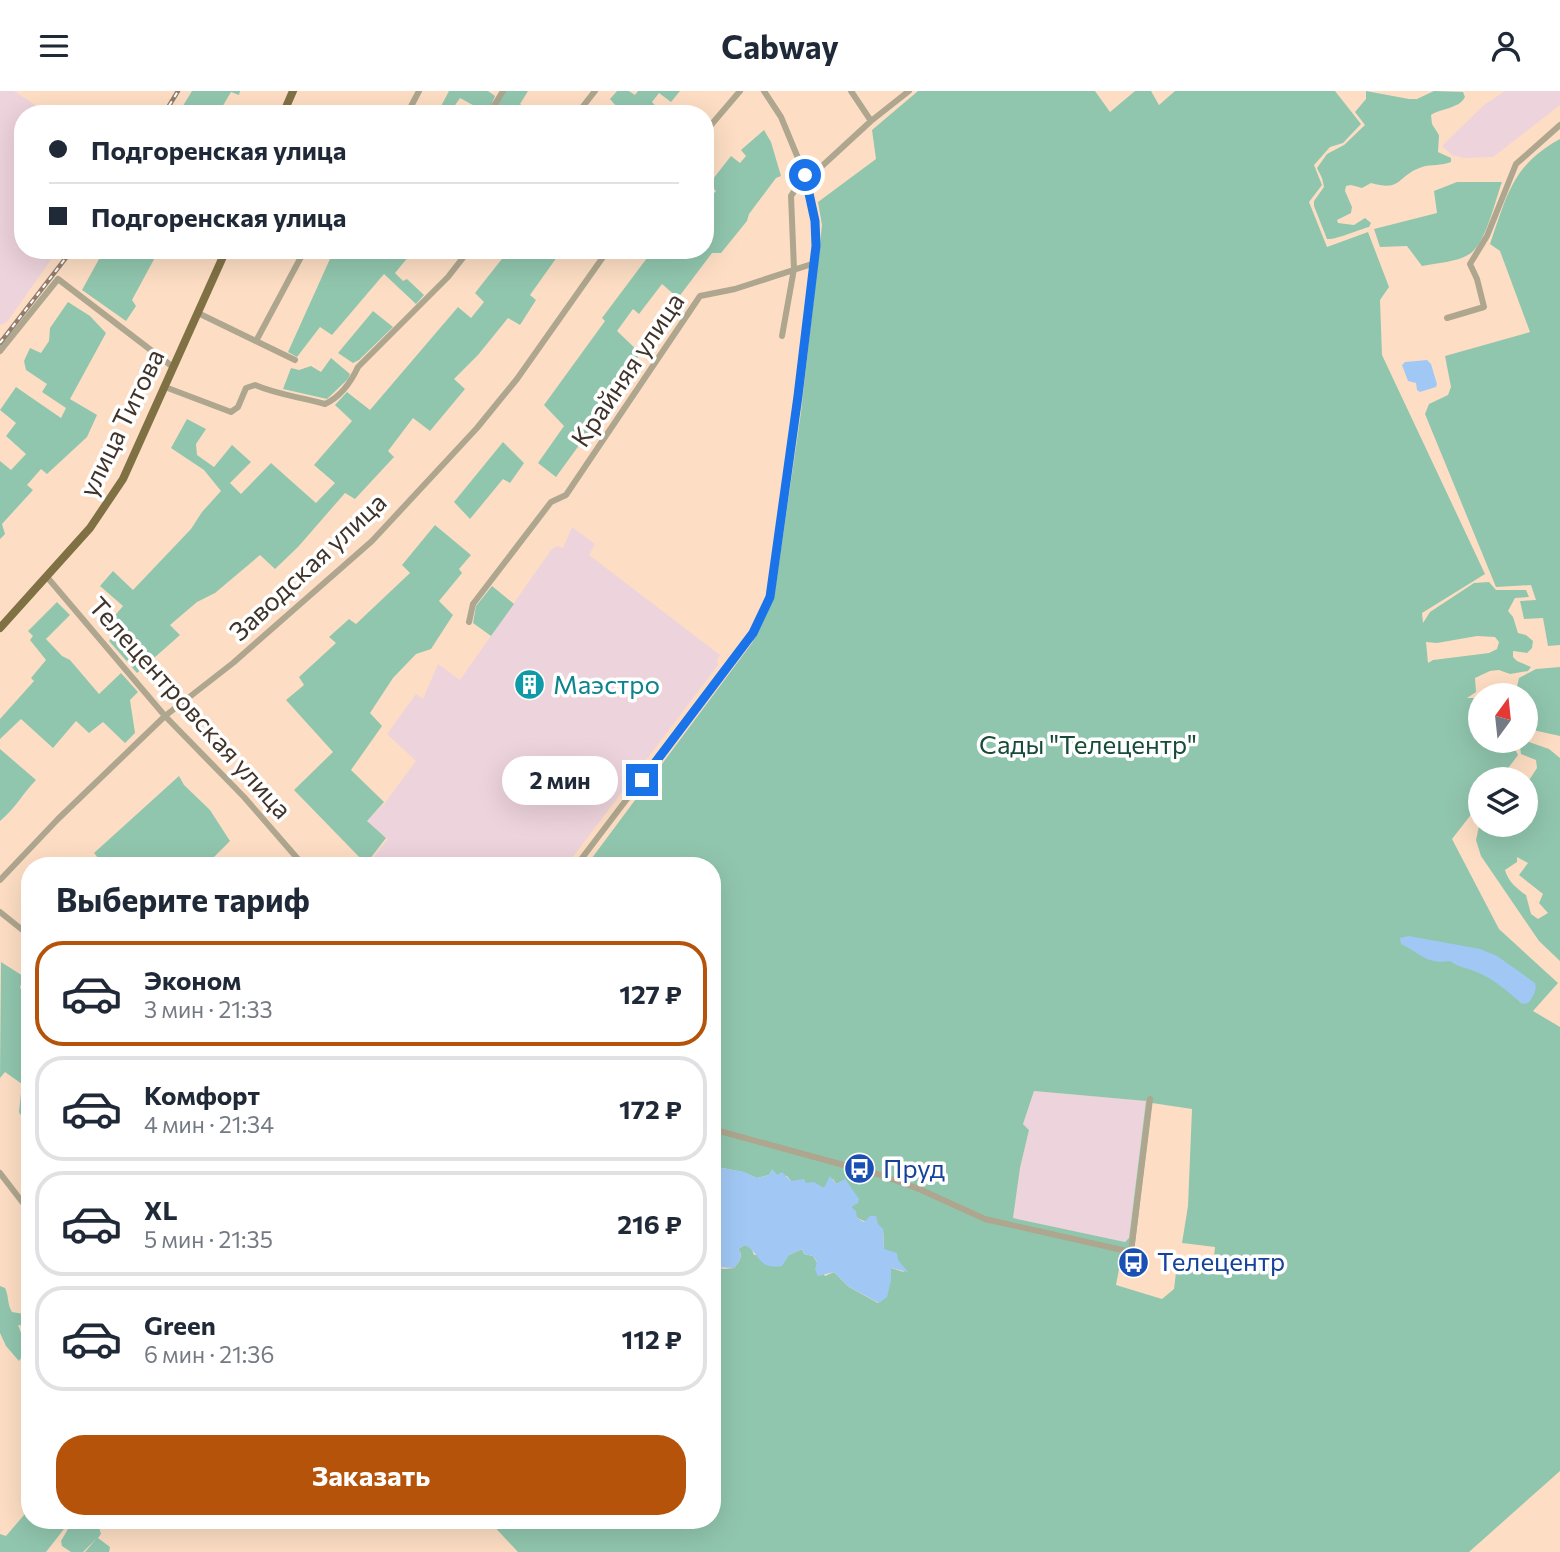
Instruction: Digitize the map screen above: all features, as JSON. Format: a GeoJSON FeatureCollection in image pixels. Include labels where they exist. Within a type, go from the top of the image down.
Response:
{"type":"FeatureCollection","features":[{"type":"Feature","properties":{"kind":"main road","name":"улица Титова"},"geometry":{"type":"LineString","coordinates":[[0,628],[90,528],[117,489],[222,259]]}},
{"type":"Feature","properties":{"kind":"street"},"geometry":{"type":"LineString","coordinates":[[585,105],[596,91]]}},
{"type":"Feature","properties":{"kind":"street"},"geometry":{"type":"LineString","coordinates":[[714,121],[740,91]]}},
{"type":"Feature","properties":{"kind":"street"},"geometry":{"type":"LineString","coordinates":[[583,857],[753,633],[765,609],[774,572],[816,232],[805,175],[781,117],[764,91]]}},
{"type":"Feature","properties":{"kind":"street"},"geometry":{"type":"LineString","coordinates":[[851,91],[871,121]]}},
{"type":"Feature","properties":{"kind":"street"},"geometry":{"type":"LineString","coordinates":[[782,335],[794,268],[791,196],[805,175],[821,167],[871,121],[909,91]]}},
{"type":"Feature","properties":{"kind":"street"},"geometry":{"type":"LineString","coordinates":[[1447,318],[1484,307],[1470,264],[1487,236],[1516,164],[1560,125]]}},
{"type":"Feature","properties":{"kind":"street"},"geometry":{"type":"LineString","coordinates":[[256,341],[300,259]]}},
{"type":"Feature","properties":{"kind":"street"},"geometry":{"type":"LineString","coordinates":[[165,387],[231,412],[238,407],[246,389],[256,385],[276,394],[302,397],[325,404],[334,400],[353,378],[358,367],[448,277],[461,259]]}},
{"type":"Feature","properties":{"kind":"street","name":"Заводская улица"},"geometry":{"type":"LineString","coordinates":[[22,857],[165,716],[233,663],[372,541],[496,406],[602,259]]}},
{"type":"Feature","properties":{"kind":"street","name":"Крайняя улица"},"geometry":{"type":"LineString","coordinates":[[469,622],[473,604],[551,502],[567,494],[701,296],[735,289],[794,268],[814,264]]}},
{"type":"Feature","properties":{"kind":"street"},"geometry":{"type":"LineString","coordinates":[[0,351],[58,279],[173,367]]}},
{"type":"Feature","properties":{"kind":"street"},"geometry":{"type":"LineString","coordinates":[[198,313],[295,360]]}},
{"type":"Feature","properties":{"kind":"street","name":"Телецентровская улица"},"geometry":{"type":"LineString","coordinates":[[47,577],[165,716],[244,797],[296,857]]}},
{"type":"Feature","properties":{"kind":"street","name":"Заводская улица"},"geometry":{"type":"LineString","coordinates":[[0,880],[21,858]]}},
{"type":"Feature","properties":{"kind":"street"},"geometry":{"type":"LineString","coordinates":[[0,912],[21,930]]}},
{"type":"Feature","properties":{"kind":"street"},"geometry":{"type":"LineString","coordinates":[[721,1131],[880,1175],[919,1189],[985,1219],[1131,1251],[1150,1099]]}},
{"type":"Feature","properties":{"kind":"street"},"geometry":{"type":"LineString","coordinates":[[0,1173],[21,1200]]}},
{"type":"Feature","properties":{"kind":"shaded area"},"geometry":{"type":"Polygon","coordinates":[[[0,91],[14,91],[35,105],[14,105],[14,259],[52,259],[7,322],[0,325],[0,91]]]}},
{"type":"Feature","properties":{"kind":"shaded area"},"geometry":{"type":"Polygon","coordinates":[[[1505,91],[1560,91],[1560,105],[1493,157],[1464,158],[1452,155],[1442,146],[1484,105],[1505,91]]]}},
{"type":"Feature","properties":{"kind":"shaded area"},"geometry":{"type":"Polygon","coordinates":[[[572,527],[595,544],[589,555],[720,655],[718,665],[573,857],[373,857],[388,839],[366,821],[384,804],[416,761],[387,734],[416,694],[423,699],[438,664],[460,680],[551,550],[557,546],[563,548],[572,527]]]}},
{"type":"Feature","properties":{"kind":"shaded area","name":"Телецентр"},"geometry":{"type":"Polygon","coordinates":[[[1034,1091],[1146,1101],[1129,1238],[1125,1242],[1013,1218],[1029,1130],[1023,1124],[1034,1091]]]}},
{"type":"Feature","properties":{"kind":"green space"},"geometry":{"type":"Polygon","coordinates":[[[192,91],[240,91],[239,95],[231,92],[223,105],[183,105],[192,91]]]}},
{"type":"Feature","properties":{"kind":"green space"},"geometry":{"type":"Polygon","coordinates":[[[449,91],[488,91],[495,96],[491,105],[473,105],[460,98],[455,105],[442,105],[449,91]]]}},
{"type":"Feature","properties":{"kind":"green space"},"geometry":{"type":"Polygon","coordinates":[[[505,91],[528,91],[521,105],[497,105],[505,91]]]}},
{"type":"Feature","properties":{"kind":"green space"},"geometry":{"type":"Polygon","coordinates":[[[617,91],[629,91],[635,95],[638,91],[680,91],[671,102],[659,93],[652,102],[655,105],[615,105],[610,99],[617,91]]]}},
{"type":"Feature","properties":{"kind":"green space","name":"Сады \"Телецентр\""},"geometry":{"type":"Polygon","coordinates":[[[918,91],[1095,91],[1110,112],[1135,91],[1151,91],[1159,105],[1175,91],[1335,91],[1361,124],[1343,143],[1330,147],[1314,165],[1322,185],[1309,202],[1327,247],[1368,232],[1389,287],[1380,300],[1382,355],[1485,574],[1422,613],[1423,623],[1430,612],[1474,583],[1489,582],[1496,590],[1526,590],[1529,597],[1515,598],[1508,611],[1518,633],[1533,641],[1532,648],[1527,653],[1513,651],[1513,657],[1517,661],[1531,667],[1528,671],[1510,674],[1499,670],[1490,671],[1475,678],[1475,683],[1468,683],[1468,753],[1518,755],[1509,767],[1468,767],[1468,818],[1452,839],[1499,929],[1558,983],[1533,1011],[1560,1027],[1560,1471],[1469,1552],[518,1552],[496,1529],[721,1529],[721,1268],[734,1268],[740,1260],[741,1253],[738,1249],[745,1245],[751,1247],[754,1255],[789,1255],[802,1249],[804,1254],[813,1256],[825,1276],[834,1272],[849,1287],[878,1303],[891,1280],[891,1268],[904,1272],[884,1249],[883,1229],[857,1218],[851,1207],[855,1203],[841,1182],[836,1184],[833,1179],[824,1188],[791,1181],[787,1176],[777,1175],[772,1170],[769,1175],[757,1178],[721,1168],[721,857],[593,857],[752,643],[774,598],[801,412],[822,225],[818,202],[876,159],[872,130],[918,91]],[[1477,636],[1437,643],[1426,642],[1428,663],[1433,660],[1489,653],[1497,649],[1499,642],[1495,637],[1477,636]],[[1034,1091],[1023,1124],[1029,1130],[1013,1218],[1125,1242],[1129,1238],[1146,1101],[1034,1091]],[[1152,1103],[1135,1243],[1120,1264],[1116,1285],[1162,1299],[1174,1289],[1177,1264],[1213,1266],[1215,1247],[1182,1243],[1188,1206],[1192,1109],[1152,1103]]]}},
{"type":"Feature","properties":{"kind":"green space"},"geometry":{"type":"Polygon","coordinates":[[[1366,91],[1409,99],[1417,99],[1434,91],[1463,92],[1465,97],[1459,104],[1431,115],[1432,124],[1439,135],[1438,152],[1451,158],[1451,162],[1422,167],[1389,186],[1371,183],[1362,188],[1346,186],[1351,213],[1337,220],[1338,223],[1354,225],[1365,218],[1371,223],[1369,227],[1327,239],[1314,206],[1314,201],[1324,187],[1317,168],[1327,154],[1344,145],[1365,125],[1355,112],[1366,99],[1366,91]]]}},
{"type":"Feature","properties":{"kind":"green space"},"geometry":{"type":"Polygon","coordinates":[[[764,130],[771,142],[781,176],[776,178],[721,253],[714,253],[714,178],[731,156],[740,163],[746,156],[741,150],[764,130]]]}},
{"type":"Feature","properties":{"kind":"green space"},"geometry":{"type":"Polygon","coordinates":[[[1560,139],[1560,645],[1548,646],[1543,618],[1524,619],[1520,601],[1536,600],[1531,585],[1496,587],[1425,414],[1429,404],[1448,395],[1451,387],[1445,356],[1530,332],[1500,251],[1490,244],[1507,197],[1521,171],[1544,149],[1560,139]]]}},
{"type":"Feature","properties":{"kind":"green space"},"geometry":{"type":"Polygon","coordinates":[[[1457,182],[1502,182],[1486,231],[1471,253],[1454,260],[1422,266],[1407,246],[1380,247],[1374,229],[1437,213],[1434,191],[1457,182]]]}},
{"type":"Feature","properties":{"kind":"green space"},"geometry":{"type":"Polygon","coordinates":[[[99,259],[154,259],[132,300],[136,306],[126,321],[82,290],[99,259]]]}},
{"type":"Feature","properties":{"kind":"green space"},"geometry":{"type":"Polygon","coordinates":[[[330,259],[407,259],[395,273],[403,281],[407,279],[424,295],[416,304],[384,274],[332,335],[320,327],[297,357],[288,352],[330,259]]]}},
{"type":"Feature","properties":{"kind":"green space"},"geometry":{"type":"Polygon","coordinates":[[[502,259],[556,259],[530,295],[536,300],[520,325],[508,318],[454,379],[465,389],[430,431],[413,418],[388,451],[394,457],[355,499],[345,493],[275,569],[260,555],[215,593],[197,602],[170,625],[180,635],[137,673],[109,641],[120,629],[112,619],[123,606],[100,586],[113,571],[133,590],[191,529],[221,491],[204,470],[171,448],[187,419],[206,429],[196,444],[197,455],[214,467],[232,445],[251,462],[230,483],[241,494],[271,463],[316,503],[335,483],[314,465],[352,421],[335,405],[347,392],[370,410],[458,307],[471,318],[484,302],[475,293],[502,259]]]}},
{"type":"Feature","properties":{"kind":"green space"},"geometry":{"type":"Polygon","coordinates":[[[646,259],[707,259],[678,298],[662,284],[639,314],[633,309],[617,331],[639,352],[635,368],[556,477],[538,463],[564,426],[544,405],[605,321],[602,318],[646,259]]]}},
{"type":"Feature","properties":{"kind":"green space"},"geometry":{"type":"Polygon","coordinates":[[[68,302],[90,316],[106,333],[70,399],[97,415],[87,437],[47,474],[41,469],[27,485],[33,490],[2,524],[5,534],[0,539],[0,461],[11,470],[26,454],[6,436],[16,423],[0,410],[16,387],[61,418],[66,408],[42,392],[47,384],[26,370],[24,361],[30,348],[41,353],[49,341],[50,328],[68,302]]]}},
{"type":"Feature","properties":{"kind":"green space"},"geometry":{"type":"Polygon","coordinates":[[[373,311],[393,327],[353,363],[338,353],[373,311]]]}},
{"type":"Feature","properties":{"kind":"green space"},"geometry":{"type":"Polygon","coordinates":[[[331,358],[350,374],[327,399],[283,389],[291,368],[299,370],[311,366],[321,372],[331,358]]]}},
{"type":"Feature","properties":{"kind":"green space"},"geometry":{"type":"Polygon","coordinates":[[[503,442],[524,463],[510,483],[503,479],[470,519],[454,502],[503,442]]]}},
{"type":"Feature","properties":{"kind":"green space"},"geometry":{"type":"Polygon","coordinates":[[[435,525],[471,555],[459,569],[462,573],[439,601],[453,615],[431,649],[416,654],[393,678],[370,713],[382,726],[351,770],[384,802],[367,821],[386,838],[371,857],[359,857],[294,790],[333,752],[286,700],[304,685],[299,677],[336,643],[329,637],[349,619],[356,624],[410,573],[402,565],[435,525]]]}},
{"type":"Feature","properties":{"kind":"green space"},"geometry":{"type":"Polygon","coordinates":[[[492,586],[514,604],[491,636],[473,623],[476,606],[492,586]]]}},
{"type":"Feature","properties":{"kind":"green space"},"geometry":{"type":"Polygon","coordinates":[[[57,602],[70,615],[46,639],[62,656],[70,660],[99,694],[121,673],[138,692],[130,700],[135,733],[125,743],[103,722],[89,733],[76,721],[53,748],[21,719],[0,739],[0,719],[34,681],[31,678],[46,660],[30,640],[33,636],[28,631],[57,602]]]}},
{"type":"Feature","properties":{"kind":"green space"},"geometry":{"type":"Polygon","coordinates":[[[1560,667],[1560,736],[1538,731],[1538,683],[1518,683],[1519,678],[1536,669],[1560,667]]]}},
{"type":"Feature","properties":{"kind":"green space"},"geometry":{"type":"Polygon","coordinates":[[[1538,745],[1549,749],[1560,758],[1560,961],[1539,941],[1481,856],[1476,840],[1477,837],[1538,837],[1538,767],[1536,760],[1521,754],[1538,753],[1538,745]],[[1517,857],[1517,862],[1505,870],[1513,884],[1526,895],[1531,914],[1538,919],[1548,913],[1539,903],[1543,894],[1519,875],[1528,863],[1517,857]]]}},
{"type":"Feature","properties":{"kind":"green space"},"geometry":{"type":"Polygon","coordinates":[[[0,749],[36,780],[0,821],[0,749]]]}},
{"type":"Feature","properties":{"kind":"green space"},"geometry":{"type":"Polygon","coordinates":[[[179,776],[184,785],[210,810],[230,841],[214,857],[97,857],[94,853],[179,776]]]}},
{"type":"Feature","properties":{"kind":"green space"},"geometry":{"type":"Polygon","coordinates":[[[1,962],[21,975],[21,1083],[5,1072],[0,1078],[1,962]]]}},
{"type":"Feature","properties":{"kind":"green space"},"geometry":{"type":"Polygon","coordinates":[[[0,1286],[5,1288],[12,1312],[21,1314],[21,1326],[18,1325],[21,1333],[19,1361],[6,1346],[0,1333],[0,1286]]]}},
{"type":"Feature","properties":{"kind":"green space"},"geometry":{"type":"Polygon","coordinates":[[[21,1518],[21,1529],[64,1529],[46,1552],[0,1552],[0,1534],[6,1536],[21,1518]]]}},
{"type":"Feature","properties":{"kind":"green space"},"geometry":{"type":"Polygon","coordinates":[[[68,1529],[99,1529],[101,1534],[98,1538],[110,1547],[109,1552],[85,1552],[97,1538],[83,1552],[71,1552],[62,1546],[61,1541],[68,1529]]]}},
{"type":"Feature","properties":{"kind":"water"},"geometry":{"type":"Polygon","coordinates":[[[1427,360],[1431,364],[1437,384],[1436,387],[1420,392],[1416,383],[1408,381],[1402,365],[1405,362],[1427,360]]]}},
{"type":"Feature","properties":{"kind":"water"},"geometry":{"type":"Polygon","coordinates":[[[1409,936],[1480,949],[1497,956],[1535,983],[1534,994],[1528,1003],[1522,1004],[1481,974],[1450,961],[1429,960],[1401,944],[1400,938],[1409,936]]]}},
{"type":"Feature","properties":{"kind":"water"},"geometry":{"type":"Polygon","coordinates":[[[721,1168],[744,1172],[757,1178],[769,1175],[772,1169],[777,1175],[782,1172],[791,1181],[804,1179],[806,1183],[814,1182],[824,1188],[830,1176],[836,1184],[845,1179],[859,1199],[858,1203],[851,1207],[856,1211],[857,1218],[864,1222],[870,1216],[876,1216],[883,1229],[884,1249],[897,1253],[898,1260],[908,1272],[891,1268],[887,1297],[879,1303],[849,1287],[834,1272],[818,1276],[815,1269],[817,1262],[813,1256],[804,1254],[802,1249],[789,1255],[782,1266],[774,1267],[763,1263],[745,1245],[738,1249],[741,1252],[740,1260],[734,1268],[721,1267],[721,1168]]]}},
{"type":"Feature","properties":{"kind":"railway"},"geometry":{"type":"LineString","coordinates":[[169,105],[178,91]]}},
{"type":"Feature","properties":{"kind":"railway"},"geometry":{"type":"LineString","coordinates":[[0,343],[65,259]]}},
{"type":"Feature","properties":{"kind":"place","name":"Маэстро"},"geometry":{"type":"Point","coordinates":[530,685]}},
{"type":"Feature","properties":{"kind":"place","name":"Пруд"},"geometry":{"type":"Point","coordinates":[860,1169]}},
{"type":"Feature","properties":{"kind":"place","name":"Телецентр"},"geometry":{"type":"Point","coordinates":[1134,1262]}},
{"type":"Feature","properties":{"kind":"route"},"geometry":{"type":"LineString","coordinates":[[642,780],[753,633],[770,597],[816,246],[815,221],[805,175]]}}]}
